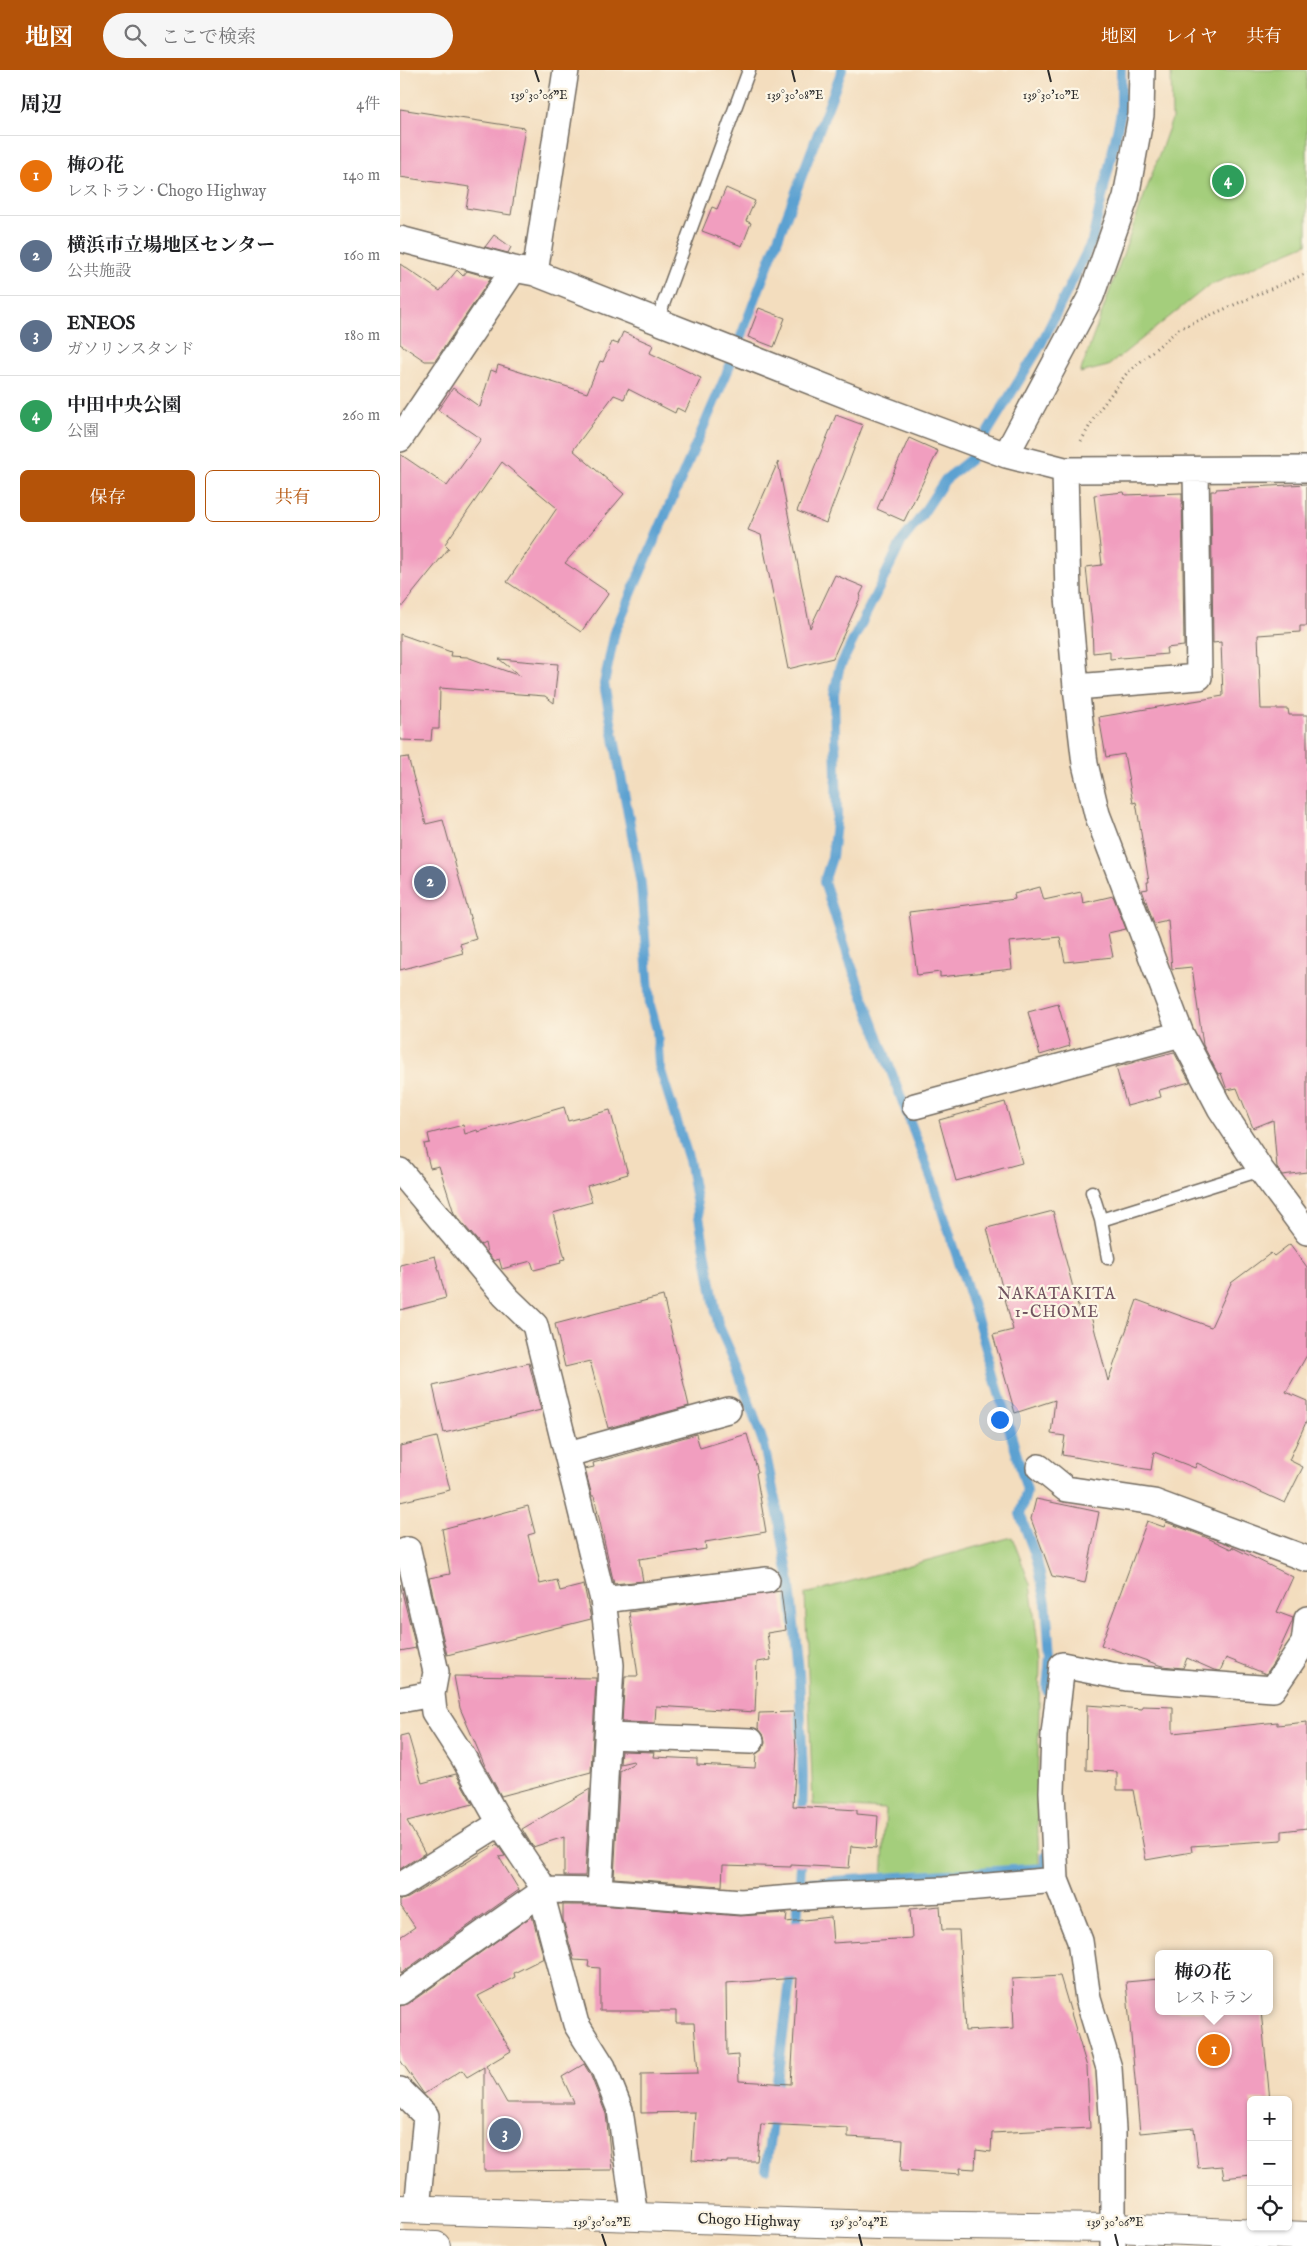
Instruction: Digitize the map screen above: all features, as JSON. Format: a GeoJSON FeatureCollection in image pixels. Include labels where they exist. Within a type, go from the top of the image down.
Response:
{"type":"FeatureCollection","features":[{"type":"Feature","properties":{"kind":"main road","name":"Chogo Highway"},"geometry":{"type":"LineString","coordinates":[[408,2209],[888,2225],[1113,2237],[1307,2236]]}},
{"type":"Feature","properties":{"kind":"main road"},"geometry":{"type":"LineString","coordinates":[[400,2245],[436,2246]]}},
{"type":"Feature","properties":{"kind":"street"},"geometry":{"type":"LineString","coordinates":[[400,440],[524,271],[566,70]]}},
{"type":"Feature","properties":{"kind":"street"},"geometry":{"type":"LineString","coordinates":[[1004,454],[1091,296],[1123,206],[1141,114],[1142,70]]}},
{"type":"Feature","properties":{"kind":"street"},"geometry":{"type":"LineString","coordinates":[[400,238],[524,271],[1004,454],[1065,470],[1307,469]]}},
{"type":"Feature","properties":{"kind":"street"},"geometry":{"type":"LineString","coordinates":[[1065,470],[1068,597],[1076,687],[1085,764],[1097,814],[1181,1034],[1220,1108],[1261,1170],[1307,1232]]}},
{"type":"Feature","properties":{"kind":"street"},"geometry":{"type":"LineString","coordinates":[[1076,687],[1199,677],[1196,470]]}},
{"type":"Feature","properties":{"kind":"street"},"geometry":{"type":"LineString","coordinates":[[915,1106],[1181,1034]]}},
{"type":"Feature","properties":{"kind":"street"},"geometry":{"type":"LineString","coordinates":[[400,1171],[505,1296],[535,1325],[568,1454],[602,1600],[611,1665],[600,1891]]}},
{"type":"Feature","properties":{"kind":"street"},"geometry":{"type":"LineString","coordinates":[[568,1454],[728,1410]]}},
{"type":"Feature","properties":{"kind":"street"},"geometry":{"type":"LineString","coordinates":[[1039,1467],[1066,1489],[1154,1502],[1307,1559]]}},
{"type":"Feature","properties":{"kind":"street"},"geometry":{"type":"LineString","coordinates":[[400,1553],[408,1550],[436,1672],[432,1694],[434,1712],[464,1758],[500,1823],[545,1890],[544,1904],[576,2024],[603,2067],[620,2110],[635,2216]]}},
{"type":"Feature","properties":{"kind":"street"},"geometry":{"type":"LineString","coordinates":[[602,1600],[767,1580]]}},
{"type":"Feature","properties":{"kind":"street"},"geometry":{"type":"LineString","coordinates":[[1113,2237],[1113,2130],[1109,2068],[1088,1999],[1080,1941],[1056,1880],[1053,1783],[1054,1734],[1062,1665],[1127,1678],[1273,1689],[1306,1635]]}},
{"type":"Feature","properties":{"kind":"street"},"geometry":{"type":"LineString","coordinates":[[400,1700],[432,1694]]}},
{"type":"Feature","properties":{"kind":"street"},"geometry":{"type":"LineString","coordinates":[[607,1736],[751,1741]]}},
{"type":"Feature","properties":{"kind":"street"},"geometry":{"type":"LineString","coordinates":[[400,1886],[500,1823]]}},
{"type":"Feature","properties":{"kind":"street"},"geometry":{"type":"LineString","coordinates":[[400,1992],[545,1890],[600,1891],[741,1902],[1056,1880]]}},
{"type":"Feature","properties":{"kind":"street"},"geometry":{"type":"LineString","coordinates":[[400,2090],[426,2116],[408,2209]]}},
{"type":"Feature","properties":{"kind":"lane"},"geometry":{"type":"LineString","coordinates":[[657,321],[749,70]]}},
{"type":"Feature","properties":{"kind":"lane"},"geometry":{"type":"LineString","coordinates":[[1101,1220],[1261,1170]]}},
{"type":"Feature","properties":{"kind":"lane"},"geometry":{"type":"LineString","coordinates":[[1092,1192],[1101,1220],[1108,1258]]}},
{"type":"Feature","properties":{"kind":"path"},"geometry":{"type":"LineString","coordinates":[[1065,470],[1097,413],[1127,373],[1179,329],[1307,273]]}},
{"type":"Feature","properties":{"kind":"green space"},"geometry":{"type":"Polygon","coordinates":[[[1171,70],[1307,70],[1307,244],[1208,286],[1108,366],[1080,373],[1172,119],[1171,70]]]}},
{"type":"Feature","properties":{"kind":"green space"},"geometry":{"type":"Polygon","coordinates":[[[1012,1537],[1030,1584],[1040,1659],[1037,1809],[1039,1865],[882,1880],[886,1809],[813,1805],[805,1594],[1012,1537]]]}},
{"type":"Feature","properties":{"kind":"building"},"geometry":{"type":"Polygon","coordinates":[[[400,109],[525,128],[511,215],[466,208],[470,187],[400,177],[400,109]]]}},
{"type":"Feature","properties":{"kind":"building"},"geometry":{"type":"Polygon","coordinates":[[[726,188],[755,201],[746,221],[751,223],[742,246],[702,231],[712,207],[717,209],[726,188]]]}},
{"type":"Feature","properties":{"kind":"building"},"geometry":{"type":"Polygon","coordinates":[[[494,235],[511,247],[508,253],[485,247],[494,235]]]}},
{"type":"Feature","properties":{"kind":"building"},"geometry":{"type":"Polygon","coordinates":[[[400,264],[440,291],[457,270],[463,276],[467,271],[491,278],[435,361],[425,361],[400,344],[400,264]]]}},
{"type":"Feature","properties":{"kind":"building"},"geometry":{"type":"Polygon","coordinates":[[[759,308],[785,318],[774,347],[748,337],[759,308]]]}},
{"type":"Feature","properties":{"kind":"building"},"geometry":{"type":"Polygon","coordinates":[[[623,332],[653,345],[650,353],[701,378],[685,412],[677,408],[675,413],[628,389],[624,399],[614,395],[573,450],[624,494],[565,563],[609,593],[581,632],[507,582],[557,508],[502,462],[445,544],[449,548],[400,609],[400,454],[447,486],[481,439],[438,410],[453,388],[480,407],[491,370],[496,372],[498,365],[587,393],[600,361],[603,362],[612,342],[618,344],[623,332]]]}},
{"type":"Feature","properties":{"kind":"building"},"geometry":{"type":"Polygon","coordinates":[[[836,415],[863,425],[826,523],[797,511],[836,415]]]}},
{"type":"Feature","properties":{"kind":"building"},"geometry":{"type":"Polygon","coordinates":[[[909,438],[938,451],[904,521],[877,509],[909,438]]]}},
{"type":"Feature","properties":{"kind":"building"},"geometry":{"type":"Polygon","coordinates":[[[778,462],[810,628],[835,575],[864,587],[833,658],[788,669],[761,535],[748,530],[778,462]]]}},
{"type":"Feature","properties":{"kind":"building"},"geometry":{"type":"Polygon","coordinates":[[[1307,484],[1307,626],[1300,626],[1300,632],[1258,635],[1261,709],[1288,709],[1289,715],[1307,715],[1307,1172],[1282,1175],[1277,1168],[1273,1120],[1253,1128],[1237,1088],[1227,1090],[1221,1073],[1218,1074],[1203,1045],[1192,967],[1172,969],[1168,920],[1154,923],[1142,890],[1148,889],[1147,882],[1149,882],[1136,802],[1133,803],[1124,754],[1106,757],[1099,717],[1223,696],[1221,642],[1213,643],[1211,491],[1216,491],[1216,489],[1307,484]]]}},
{"type":"Feature","properties":{"kind":"building"},"geometry":{"type":"Polygon","coordinates":[[[1124,492],[1125,495],[1182,493],[1184,646],[1166,648],[1167,654],[1110,659],[1110,651],[1093,653],[1086,567],[1102,565],[1094,495],[1124,492]]]}},
{"type":"Feature","properties":{"kind":"building"},"geometry":{"type":"Polygon","coordinates":[[[400,634],[451,652],[450,656],[467,657],[520,676],[499,659],[558,664],[554,703],[545,696],[440,688],[439,729],[432,729],[431,741],[400,740],[400,634]]]}},
{"type":"Feature","properties":{"kind":"building"},"geometry":{"type":"Polygon","coordinates":[[[408,757],[426,824],[443,820],[476,939],[460,944],[463,953],[400,970],[400,758],[408,757]]]}},
{"type":"Feature","properties":{"kind":"building"},"geometry":{"type":"Polygon","coordinates":[[[1040,887],[1044,900],[1081,892],[1083,903],[1113,896],[1126,929],[1108,933],[1113,957],[1065,962],[1060,937],[1009,942],[1012,969],[940,977],[940,972],[917,975],[909,912],[1015,899],[1014,894],[1040,887]]]}},
{"type":"Feature","properties":{"kind":"building"},"geometry":{"type":"Polygon","coordinates":[[[1058,1004],[1070,1046],[1040,1055],[1028,1012],[1058,1004]]]}},
{"type":"Feature","properties":{"kind":"building"},"geometry":{"type":"Polygon","coordinates":[[[1174,1052],[1190,1082],[1159,1090],[1161,1097],[1127,1106],[1116,1067],[1174,1052]]]}},
{"type":"Feature","properties":{"kind":"building"},"geometry":{"type":"Polygon","coordinates":[[[1005,1102],[1022,1163],[956,1181],[939,1120],[1005,1102]]]}},
{"type":"Feature","properties":{"kind":"building"},"geometry":{"type":"Polygon","coordinates":[[[564,1107],[568,1121],[610,1110],[628,1174],[587,1186],[592,1202],[553,1213],[565,1259],[560,1260],[561,1263],[534,1270],[531,1261],[502,1269],[499,1259],[494,1261],[487,1253],[485,1243],[481,1245],[454,1213],[439,1166],[430,1168],[424,1144],[430,1143],[428,1134],[463,1125],[465,1134],[477,1130],[478,1132],[564,1107]]]}},
{"type":"Feature","properties":{"kind":"building"},"geometry":{"type":"Polygon","coordinates":[[[1053,1211],[1081,1318],[1091,1316],[1108,1381],[1137,1300],[1211,1327],[1231,1283],[1271,1253],[1274,1256],[1290,1244],[1307,1267],[1307,1355],[1286,1392],[1307,1401],[1307,1420],[1289,1460],[1303,1467],[1285,1503],[1197,1463],[1195,1468],[1154,1452],[1151,1470],[1062,1455],[1065,1436],[1051,1434],[1055,1400],[1015,1413],[993,1335],[1013,1330],[987,1228],[1053,1211]]]}},
{"type":"Feature","properties":{"kind":"building"},"geometry":{"type":"Polygon","coordinates":[[[435,1256],[446,1298],[400,1310],[400,1265],[435,1256]]]}},
{"type":"Feature","properties":{"kind":"building"},"geometry":{"type":"Polygon","coordinates":[[[663,1296],[689,1406],[608,1428],[590,1361],[565,1367],[555,1324],[663,1296]]]}},
{"type":"Feature","properties":{"kind":"building"},"geometry":{"type":"Polygon","coordinates":[[[529,1363],[541,1410],[444,1433],[433,1386],[529,1363]]]}},
{"type":"Feature","properties":{"kind":"building"},"geometry":{"type":"Polygon","coordinates":[[[696,1434],[700,1448],[747,1434],[758,1472],[756,1473],[766,1532],[705,1542],[706,1549],[639,1559],[643,1581],[614,1584],[594,1496],[592,1496],[585,1469],[594,1467],[593,1463],[696,1434]]]}},
{"type":"Feature","properties":{"kind":"building"},"geometry":{"type":"Polygon","coordinates":[[[437,1437],[450,1490],[400,1502],[400,1446],[437,1437]]]}},
{"type":"Feature","properties":{"kind":"building"},"geometry":{"type":"Polygon","coordinates":[[[1036,1499],[1099,1512],[1085,1583],[1052,1576],[1031,1519],[1036,1499]]]}},
{"type":"Feature","properties":{"kind":"building"},"geometry":{"type":"Polygon","coordinates":[[[528,1506],[535,1533],[528,1535],[540,1584],[557,1580],[560,1591],[584,1585],[591,1619],[447,1655],[429,1578],[450,1574],[442,1529],[528,1506]]]}},
{"type":"Feature","properties":{"kind":"building"},"geometry":{"type":"Polygon","coordinates":[[[1147,1521],[1164,1527],[1166,1522],[1201,1535],[1231,1549],[1232,1547],[1293,1577],[1277,1612],[1293,1618],[1292,1622],[1274,1662],[1266,1674],[1226,1658],[1220,1671],[1187,1658],[1183,1668],[1162,1666],[1101,1645],[1147,1521]]]}},
{"type":"Feature","properties":{"kind":"building"},"geometry":{"type":"Polygon","coordinates":[[[400,1584],[416,1648],[400,1651],[400,1584]]]}},
{"type":"Feature","properties":{"kind":"building"},"geometry":{"type":"Polygon","coordinates":[[[781,1591],[786,1630],[767,1633],[771,1660],[757,1662],[755,1712],[656,1706],[655,1723],[622,1722],[625,1676],[638,1676],[629,1612],[781,1591]]]}},
{"type":"Feature","properties":{"kind":"building"},"geometry":{"type":"Polygon","coordinates":[[[454,1676],[596,1678],[591,1772],[501,1796],[485,1766],[460,1708],[454,1676]]]}},
{"type":"Feature","properties":{"kind":"building"},"geometry":{"type":"Polygon","coordinates":[[[1087,1705],[1142,1709],[1142,1706],[1173,1707],[1173,1733],[1277,1722],[1277,1725],[1307,1722],[1307,1828],[1282,1831],[1282,1840],[1191,1846],[1192,1852],[1146,1860],[1133,1790],[1117,1790],[1117,1772],[1086,1770],[1087,1705]]]}},
{"type":"Feature","properties":{"kind":"building"},"geometry":{"type":"Polygon","coordinates":[[[794,1712],[796,1754],[793,1806],[857,1810],[857,1814],[878,1816],[876,1848],[851,1846],[849,1868],[791,1865],[791,1867],[723,1865],[722,1886],[614,1878],[620,1771],[634,1763],[633,1761],[620,1764],[621,1751],[654,1752],[653,1757],[697,1759],[697,1765],[755,1768],[756,1754],[763,1749],[765,1742],[763,1734],[758,1728],[759,1713],[794,1712]]]}},
{"type":"Feature","properties":{"kind":"building"},"geometry":{"type":"Polygon","coordinates":[[[408,1734],[422,1783],[456,1774],[473,1804],[407,1821],[425,1853],[400,1869],[400,1736],[408,1734]]]}},
{"type":"Feature","properties":{"kind":"building"},"geometry":{"type":"Polygon","coordinates":[[[590,1789],[585,1876],[564,1876],[564,1837],[533,1847],[522,1829],[590,1789]]]}},
{"type":"Feature","properties":{"kind":"building"},"geometry":{"type":"Polygon","coordinates":[[[497,1844],[505,1856],[499,1857],[519,1890],[400,1974],[400,1937],[415,1927],[400,1905],[400,1900],[408,1898],[497,1844]]]}},
{"type":"Feature","properties":{"kind":"building"},"geometry":{"type":"Polygon","coordinates":[[[563,1905],[598,1905],[740,1916],[787,1913],[786,1922],[831,1917],[833,1943],[912,1938],[910,1909],[940,1906],[942,1930],[959,1930],[965,2031],[1014,2028],[1012,1979],[1060,1976],[1087,2067],[1090,2128],[992,2133],[991,2152],[976,2150],[975,2169],[960,2168],[961,2174],[901,2170],[903,2140],[848,2137],[848,2128],[761,2124],[757,2161],[727,2161],[727,2163],[692,2160],[695,2112],[641,2113],[641,2074],[698,2073],[694,2023],[676,2023],[676,2011],[600,2011],[600,1968],[588,1967],[589,1961],[574,1960],[563,1920],[563,1905]],[[797,1978],[726,1983],[727,2056],[738,2055],[739,2081],[791,2084],[797,1978]]]}},
{"type":"Feature","properties":{"kind":"building"},"geometry":{"type":"Polygon","coordinates":[[[532,1916],[544,1958],[514,1973],[515,1977],[478,1996],[511,2051],[486,2066],[507,2103],[574,2103],[562,2077],[584,2064],[606,2114],[612,2170],[484,2171],[484,2067],[467,2077],[462,2070],[424,2094],[400,2060],[400,2006],[408,2004],[532,1916]]]}},
{"type":"Feature","properties":{"kind":"building"},"geometry":{"type":"Polygon","coordinates":[[[1155,1979],[1155,2015],[1261,2015],[1270,2096],[1247,2096],[1247,2175],[1224,2178],[1222,2166],[1198,2168],[1194,2128],[1140,2133],[1126,1982],[1155,1979]]]}},
{"type":"Feature","properties":{"kind":"waterway"},"geometry":{"type":"LineString","coordinates":[[802,1820],[803,1778],[799,1672],[789,1577],[764,1445],[736,1365],[718,1324],[689,1160],[659,1065],[657,1030],[650,1005],[641,884],[604,684],[615,631],[729,368],[842,70]]}},
{"type":"Feature","properties":{"kind":"waterway"},"geometry":{"type":"LineString","coordinates":[[1047,1690],[1050,1656],[1046,1603],[1037,1560],[1020,1514],[1027,1490],[978,1321],[932,1180],[850,962],[824,882],[832,857],[837,815],[834,695],[839,669],[902,541],[945,480],[971,459],[1039,348],[1092,241],[1121,113],[1121,70]]}},
{"type":"Feature","properties":{"kind":"waterway"},"geometry":{"type":"LineString","coordinates":[[796,1935],[802,1852]]}},
{"type":"Feature","properties":{"kind":"waterway"},"geometry":{"type":"LineString","coordinates":[[801,1883],[1045,1868],[1045,1856]]}},
{"type":"Feature","properties":{"kind":"waterway"},"geometry":{"type":"LineString","coordinates":[[775,2096],[792,1966]]}},
{"type":"Feature","properties":{"kind":"waterway"},"geometry":{"type":"LineString","coordinates":[[766,2169],[773,2113]]}},
{"type":"Feature","properties":{"kind":"place","name":"中田中央公園"},"geometry":{"type":"Point","coordinates":[1228,181]}},
{"type":"Feature","properties":{"kind":"place","name":"横浜市立場地区センター"},"geometry":{"type":"Point","coordinates":[430,882]}},
{"type":"Feature","properties":{"kind":"place","name":"梅の花"},"geometry":{"type":"Point","coordinates":[1214,2050]}},
{"type":"Feature","properties":{"kind":"place","name":"ENEOS"},"geometry":{"type":"Point","coordinates":[505,2134]}},
{"type":"Feature","properties":{"kind":"district","name":"NAKATAKITA 1-CHOME"},"geometry":{"type":"Point","coordinates":[1057,1302]}}]}
